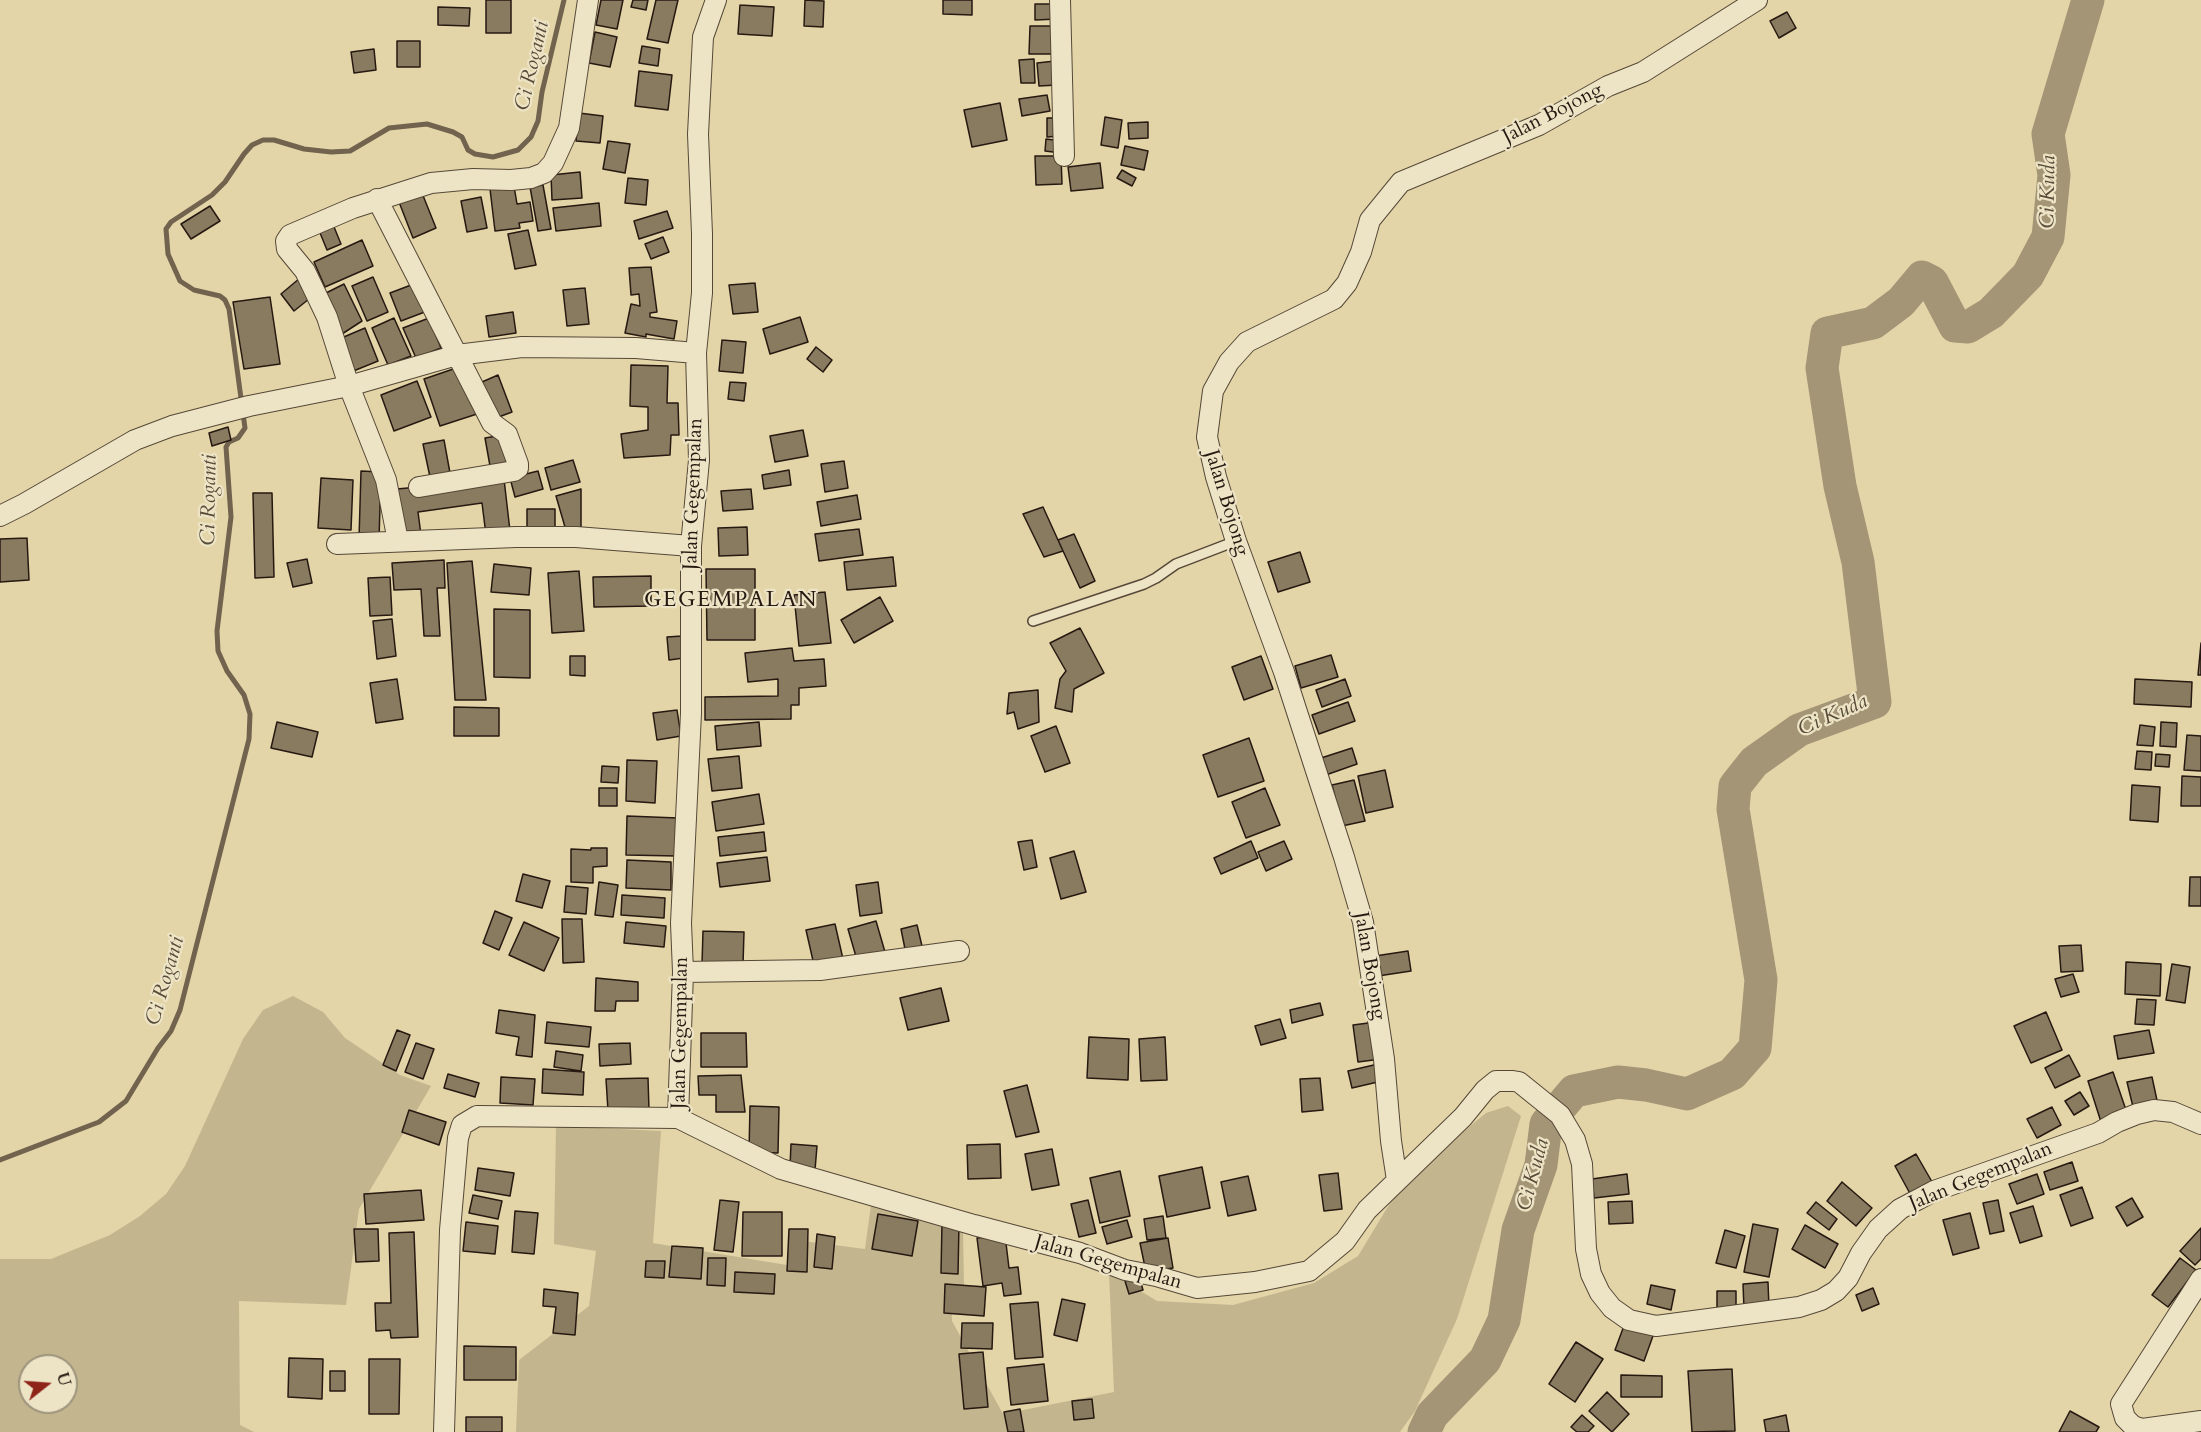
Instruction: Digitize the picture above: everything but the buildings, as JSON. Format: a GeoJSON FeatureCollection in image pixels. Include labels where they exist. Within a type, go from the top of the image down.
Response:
{"type":"FeatureCollection","features":[{"type":"Feature","properties":{"kind":"street"},"geometry":{"type":"LineString","coordinates":[[399,541],[386,480],[349,387],[327,317],[304,271],[285,245],[290,235],[378,199],[431,183],[473,178],[510,180],[531,178],[544,173],[553,163],[569,128],[588,0]]}},
{"type":"Feature","properties":{"kind":"street","name":"Jalan Gegempalan"},"geometry":{"type":"LineString","coordinates":[[716,0],[703,37],[698,134],[702,234],[702,293],[696,354],[699,460],[691,546],[691,714],[681,923],[683,972],[678,1118],[781,1168],[974,1225],[1080,1253],[1125,1270],[1197,1288],[1255,1282],[1309,1271],[1345,1241],[1367,1210],[1463,1117],[1485,1090],[1496,1081],[1504,1079],[1519,1082],[1560,1115],[1575,1140],[1582,1164],[1586,1249],[1591,1274],[1600,1293],[1612,1308],[1629,1320],[1656,1326],[1788,1309],[1821,1300],[1836,1291],[1848,1278],[1861,1253],[1878,1229],[1900,1209],[1934,1191],[2098,1133],[2137,1114],[2154,1110],[2173,1112],[2201,1124]]}},
{"type":"Feature","properties":{"kind":"street"},"geometry":{"type":"LineString","coordinates":[[1060,0],[1064,156]]}},
{"type":"Feature","properties":{"kind":"street","name":"Jalan Bojong"},"geometry":{"type":"LineString","coordinates":[[1397,1180],[1384,1059],[1363,922],[1288,684],[1236,541],[1216,477],[1207,437],[1213,391],[1229,362],[1247,342],[1334,299],[1347,283],[1357,262],[1370,220],[1401,182],[1539,125],[1608,86],[1643,72],[1757,0]]}},
{"type":"Feature","properties":{"kind":"street"},"geometry":{"type":"LineString","coordinates":[[378,199],[492,423],[507,434],[518,468],[514,471],[419,487]]}},
{"type":"Feature","properties":{"kind":"street"},"geometry":{"type":"LineString","coordinates":[[0,516],[135,440],[172,426],[243,408],[349,387],[457,355],[522,347],[636,348],[696,354]]}},
{"type":"Feature","properties":{"kind":"street"},"geometry":{"type":"LineString","coordinates":[[337,544],[576,537],[691,546]]}},
{"type":"Feature","properties":{"kind":"street"},"geometry":{"type":"LineString","coordinates":[[683,972],[820,970],[959,951]]}},
{"type":"Feature","properties":{"kind":"street"},"geometry":{"type":"LineString","coordinates":[[444,1432],[450,1230],[458,1138],[462,1125],[477,1116],[489,1115],[678,1118]]}},
{"type":"Feature","properties":{"kind":"street"},"geometry":{"type":"LineString","coordinates":[[2201,1279],[2121,1404],[2125,1418],[2133,1426],[2142,1429],[2201,1422]]}},
{"type":"Feature","properties":{"kind":"lane"},"geometry":{"type":"LineString","coordinates":[[1033,621],[1144,584],[1176,564],[1236,541]]}},
{"type":"Feature","properties":{"kind":"shaded area"},"geometry":{"type":"Polygon","coordinates":[[[293,996],[323,1012],[345,1038],[400,1075],[431,1086],[359,1209],[346,1305],[239,1301],[240,1425],[254,1432],[0,1432],[0,1259],[51,1259],[110,1235],[140,1216],[166,1194],[185,1166],[243,1039],[263,1010],[293,996]]]}},
{"type":"Feature","properties":{"kind":"shaded area"},"geometry":{"type":"Polygon","coordinates":[[[1508,1106],[1521,1116],[1457,1319],[1415,1411],[1400,1432],[516,1432],[519,1360],[589,1306],[596,1251],[554,1244],[556,1126],[661,1131],[653,1243],[799,1267],[803,1241],[865,1249],[871,1205],[963,1232],[964,1287],[951,1287],[952,1321],[1003,1414],[1114,1392],[1109,1272],[1157,1301],[1233,1305],[1314,1283],[1358,1256],[1398,1190],[1486,1113],[1508,1106]]]}},
{"type":"Feature","properties":{"kind":"waterway","name":"Ci Roganti"},"geometry":{"type":"LineString","coordinates":[[0,1160],[99,1122],[126,1101],[171,1031],[180,1010],[249,739],[250,714],[244,695],[227,671],[218,651],[217,631],[231,517],[226,447],[229,442],[238,438],[245,428],[229,309],[225,300],[220,296],[194,290],[180,281],[168,254],[166,229],[171,222],[212,195],[225,182],[252,145],[263,140],[274,140],[304,149],[331,152],[350,151],[389,128],[427,124],[462,137],[468,150],[475,154],[493,157],[518,150],[531,137],[538,121],[542,92],[564,0]]}},
{"type":"Feature","properties":{"kind":"waterway","name":"Ci Kuda"},"geometry":{"type":"LineString","coordinates":[[1424,1432],[1432,1415],[1485,1360],[1504,1320],[1518,1230],[1541,1165],[1546,1124],[1574,1091],[1618,1082],[1646,1085],[1687,1094],[1732,1074],[1755,1048],[1761,980],[1733,809],[1735,786],[1754,762],[1799,730],[1875,702],[1858,562],[1840,486],[1822,368],[1827,333],[1873,323],[1901,302],[1922,277],[1932,282],[1955,326],[1968,327],[1991,313],[2028,275],[2048,237],[2054,175],[2048,134],[2088,0]]}},
{"type":"Feature","properties":{"kind":"district","name":"GEGEMPALAN"},"geometry":{"type":"Point","coordinates":[731,601]}}]}
